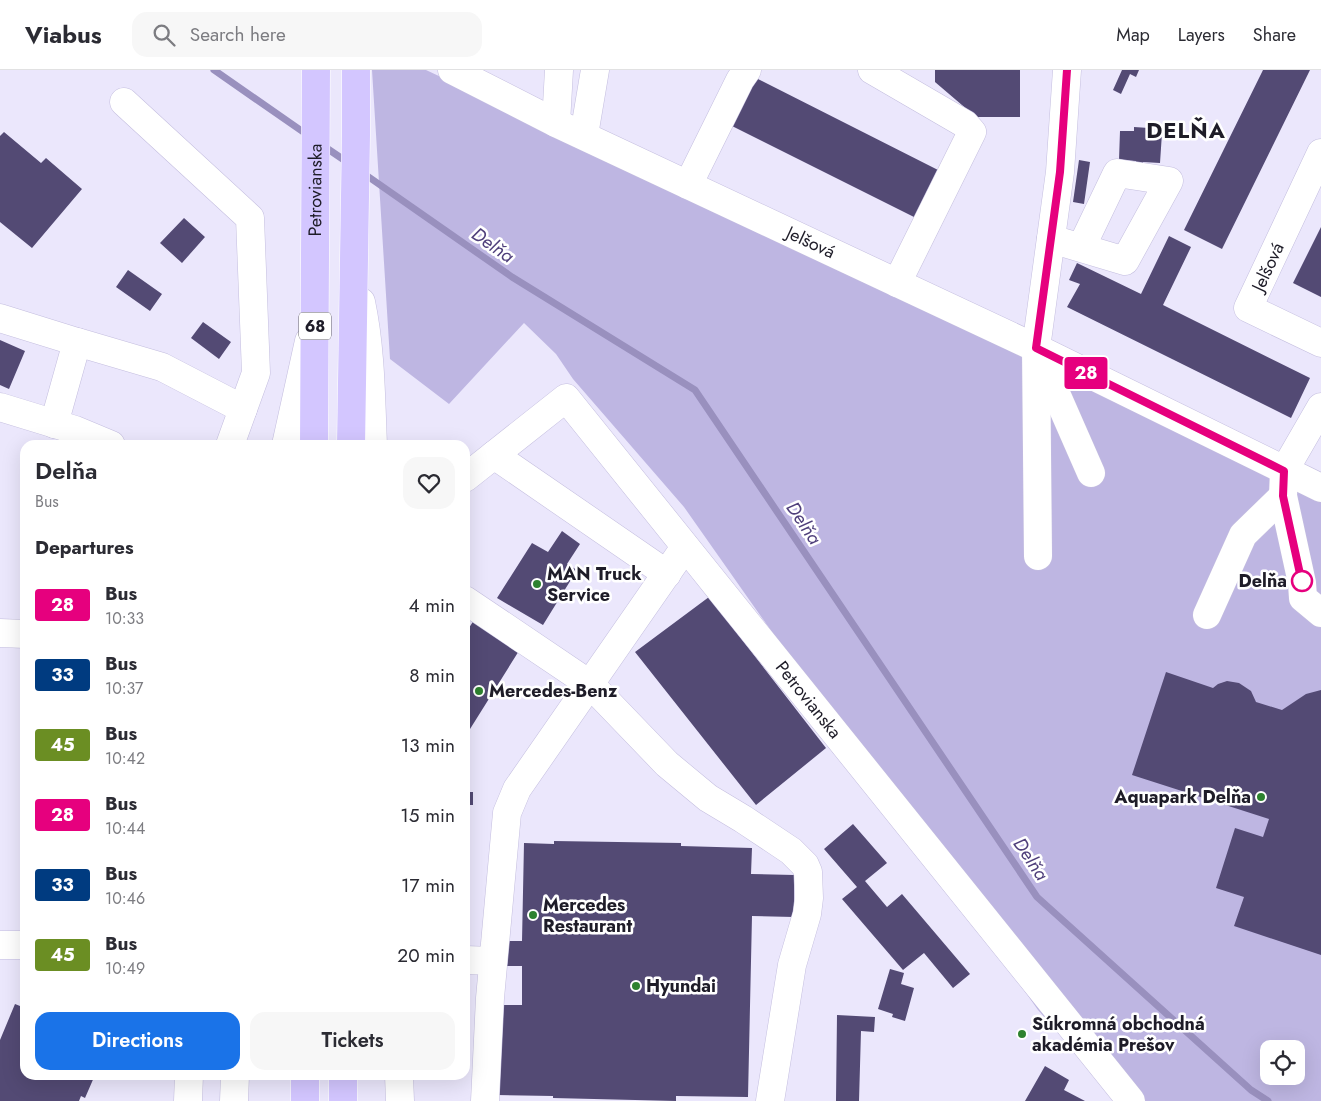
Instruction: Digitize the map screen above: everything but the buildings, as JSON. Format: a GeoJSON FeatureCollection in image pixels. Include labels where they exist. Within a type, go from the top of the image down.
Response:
{"type":"FeatureCollection","features":[{"type":"Feature","properties":{"kind":"main road","name":"Petrovianska"},"geometry":{"type":"LineString","coordinates":[[314,440],[316,70]]}},
{"type":"Feature","properties":{"kind":"main road","name":"68"},"geometry":{"type":"LineString","coordinates":[[351,440],[356,70]]}},
{"type":"Feature","properties":{"kind":"main road"},"geometry":{"type":"LineString","coordinates":[[305,1080],[305,1101]]}},
{"type":"Feature","properties":{"kind":"main road"},"geometry":{"type":"LineString","coordinates":[[343,1080],[343,1101]]}},
{"type":"Feature","properties":{"kind":"street","name":"Jelšová"},"geometry":{"type":"LineString","coordinates":[[452,70],[499,81],[556,123],[1036,348],[1283,484],[1321,488]]}},
{"type":"Feature","properties":{"kind":"street"},"geometry":{"type":"LineString","coordinates":[[556,123],[559,70]]}},
{"type":"Feature","properties":{"kind":"street"},"geometry":{"type":"LineString","coordinates":[[584,136],[594,70]]}},
{"type":"Feature","properties":{"kind":"street"},"geometry":{"type":"LineString","coordinates":[[688,185],[740,80],[747,70]]}},
{"type":"Feature","properties":{"kind":"street"},"geometry":{"type":"LineString","coordinates":[[872,70],[965,124],[972,132],[897,283]]}},
{"type":"Feature","properties":{"kind":"street"},"geometry":{"type":"LineString","coordinates":[[1038,556],[1036,348],[1060,172],[1067,70]]}},
{"type":"Feature","properties":{"kind":"street"},"geometry":{"type":"LineString","coordinates":[[124,102],[250,218],[256,373],[232,440]]}},
{"type":"Feature","properties":{"kind":"street","name":"Jelšová"},"geometry":{"type":"LineString","coordinates":[[1321,153],[1248,308],[1321,343]]}},
{"type":"Feature","properties":{"kind":"street"},"geometry":{"type":"LineString","coordinates":[[1051,239],[1081,248]]}},
{"type":"Feature","properties":{"kind":"street"},"geometry":{"type":"LineString","coordinates":[[354,269],[365,319],[373,440]]}},
{"type":"Feature","properties":{"kind":"street","name":"Petrovianska"},"geometry":{"type":"LineString","coordinates":[[287,440],[315,310]]}},
{"type":"Feature","properties":{"kind":"street"},"geometry":{"type":"LineString","coordinates":[[0,318],[162,367],[243,409]]}},
{"type":"Feature","properties":{"kind":"street"},"geometry":{"type":"LineString","coordinates":[[54,424],[77,342]]}},
{"type":"Feature","properties":{"kind":"street"},"geometry":{"type":"LineString","coordinates":[[1036,348],[1091,473]]}},
{"type":"Feature","properties":{"kind":"street","name":"Petrovianska"},"geometry":{"type":"LineString","coordinates":[[470,474],[566,398],[1131,1101]]}},
{"type":"Feature","properties":{"kind":"street"},"geometry":{"type":"LineString","coordinates":[[0,407],[75,430],[99,440]]}},
{"type":"Feature","properties":{"kind":"street"},"geometry":{"type":"LineString","coordinates":[[1207,615],[1243,535],[1283,484],[1321,407]]}},
{"type":"Feature","properties":{"kind":"street"},"geometry":{"type":"LineString","coordinates":[[494,455],[667,574]]}},
{"type":"Feature","properties":{"kind":"street"},"geometry":{"type":"LineString","coordinates":[[1283,484],[1302,583],[1303,598],[1321,613]]}},
{"type":"Feature","properties":{"kind":"street"},"geometry":{"type":"LineString","coordinates":[[485,1101],[493,961],[508,813],[512,800],[517,789],[685,547]]}},
{"type":"Feature","properties":{"kind":"street"},"geometry":{"type":"LineString","coordinates":[[470,603],[591,685],[667,764],[708,798],[791,851],[805,865],[808,872],[809,898],[807,914],[792,965],[770,1101]]}},
{"type":"Feature","properties":{"kind":"street"},"geometry":{"type":"LineString","coordinates":[[0,634],[20,634]]}},
{"type":"Feature","properties":{"kind":"street"},"geometry":{"type":"LineString","coordinates":[[0,945],[20,945]]}},
{"type":"Feature","properties":{"kind":"street"},"geometry":{"type":"LineString","coordinates":[[470,960],[493,961]]}},
{"type":"Feature","properties":{"kind":"street"},"geometry":{"type":"LineString","coordinates":[[188,1101],[189,1080]]}},
{"type":"Feature","properties":{"kind":"street"},"geometry":{"type":"LineString","coordinates":[[234,1101],[236,1080]]}},
{"type":"Feature","properties":{"kind":"street"},"geometry":{"type":"LineString","coordinates":[[399,1080],[400,1101]]}},
{"type":"Feature","properties":{"kind":"shaded area"},"geometry":{"type":"Polygon","coordinates":[[[372,70],[426,70],[1321,487],[1321,1101],[1119,1101],[1038,1010],[684,507],[573,379],[556,354],[524,323],[449,404],[390,359],[372,70]]]}},
{"type":"Feature","properties":{"kind":"waterway","name":"Delňa"},"geometry":{"type":"LineString","coordinates":[[214,70],[309,136]]}},
{"type":"Feature","properties":{"kind":"waterway","name":"Delňa"},"geometry":{"type":"LineString","coordinates":[[322,145],[350,164]]}},
{"type":"Feature","properties":{"kind":"waterway","name":"Delňa"},"geometry":{"type":"LineString","coordinates":[[363,173],[512,277],[695,390],[1037,897],[1251,1090],[1268,1101]]}},
{"type":"Feature","properties":{"kind":"bus line","name":"28"},"geometry":{"type":"LineString","coordinates":[[1067,70],[1060,172],[1036,348],[1284,471],[1283,496],[1302,583]]}},
{"type":"Feature","properties":{"kind":"place","name":"Delňa"},"geometry":{"type":"Point","coordinates":[1302,581]}},
{"type":"Feature","properties":{"kind":"place","name":"MAN Truck Service"},"geometry":{"type":"Point","coordinates":[537,584]}},
{"type":"Feature","properties":{"kind":"place","name":"Mercedes-Benz"},"geometry":{"type":"Point","coordinates":[479,691]}},
{"type":"Feature","properties":{"kind":"place","name":"Aquapark Delňa"},"geometry":{"type":"Point","coordinates":[1261,797]}},
{"type":"Feature","properties":{"kind":"place","name":"Mercedes Restaurant"},"geometry":{"type":"Point","coordinates":[533,915]}},
{"type":"Feature","properties":{"kind":"place","name":"Hyundai"},"geometry":{"type":"Point","coordinates":[636,986]}},
{"type":"Feature","properties":{"kind":"place","name":"Súkromná obchodná akadémia Prešov"},"geometry":{"type":"Point","coordinates":[1022,1034]}},
{"type":"Feature","properties":{"kind":"district","name":"DELŇA"},"geometry":{"type":"Point","coordinates":[1186,130]}}]}
